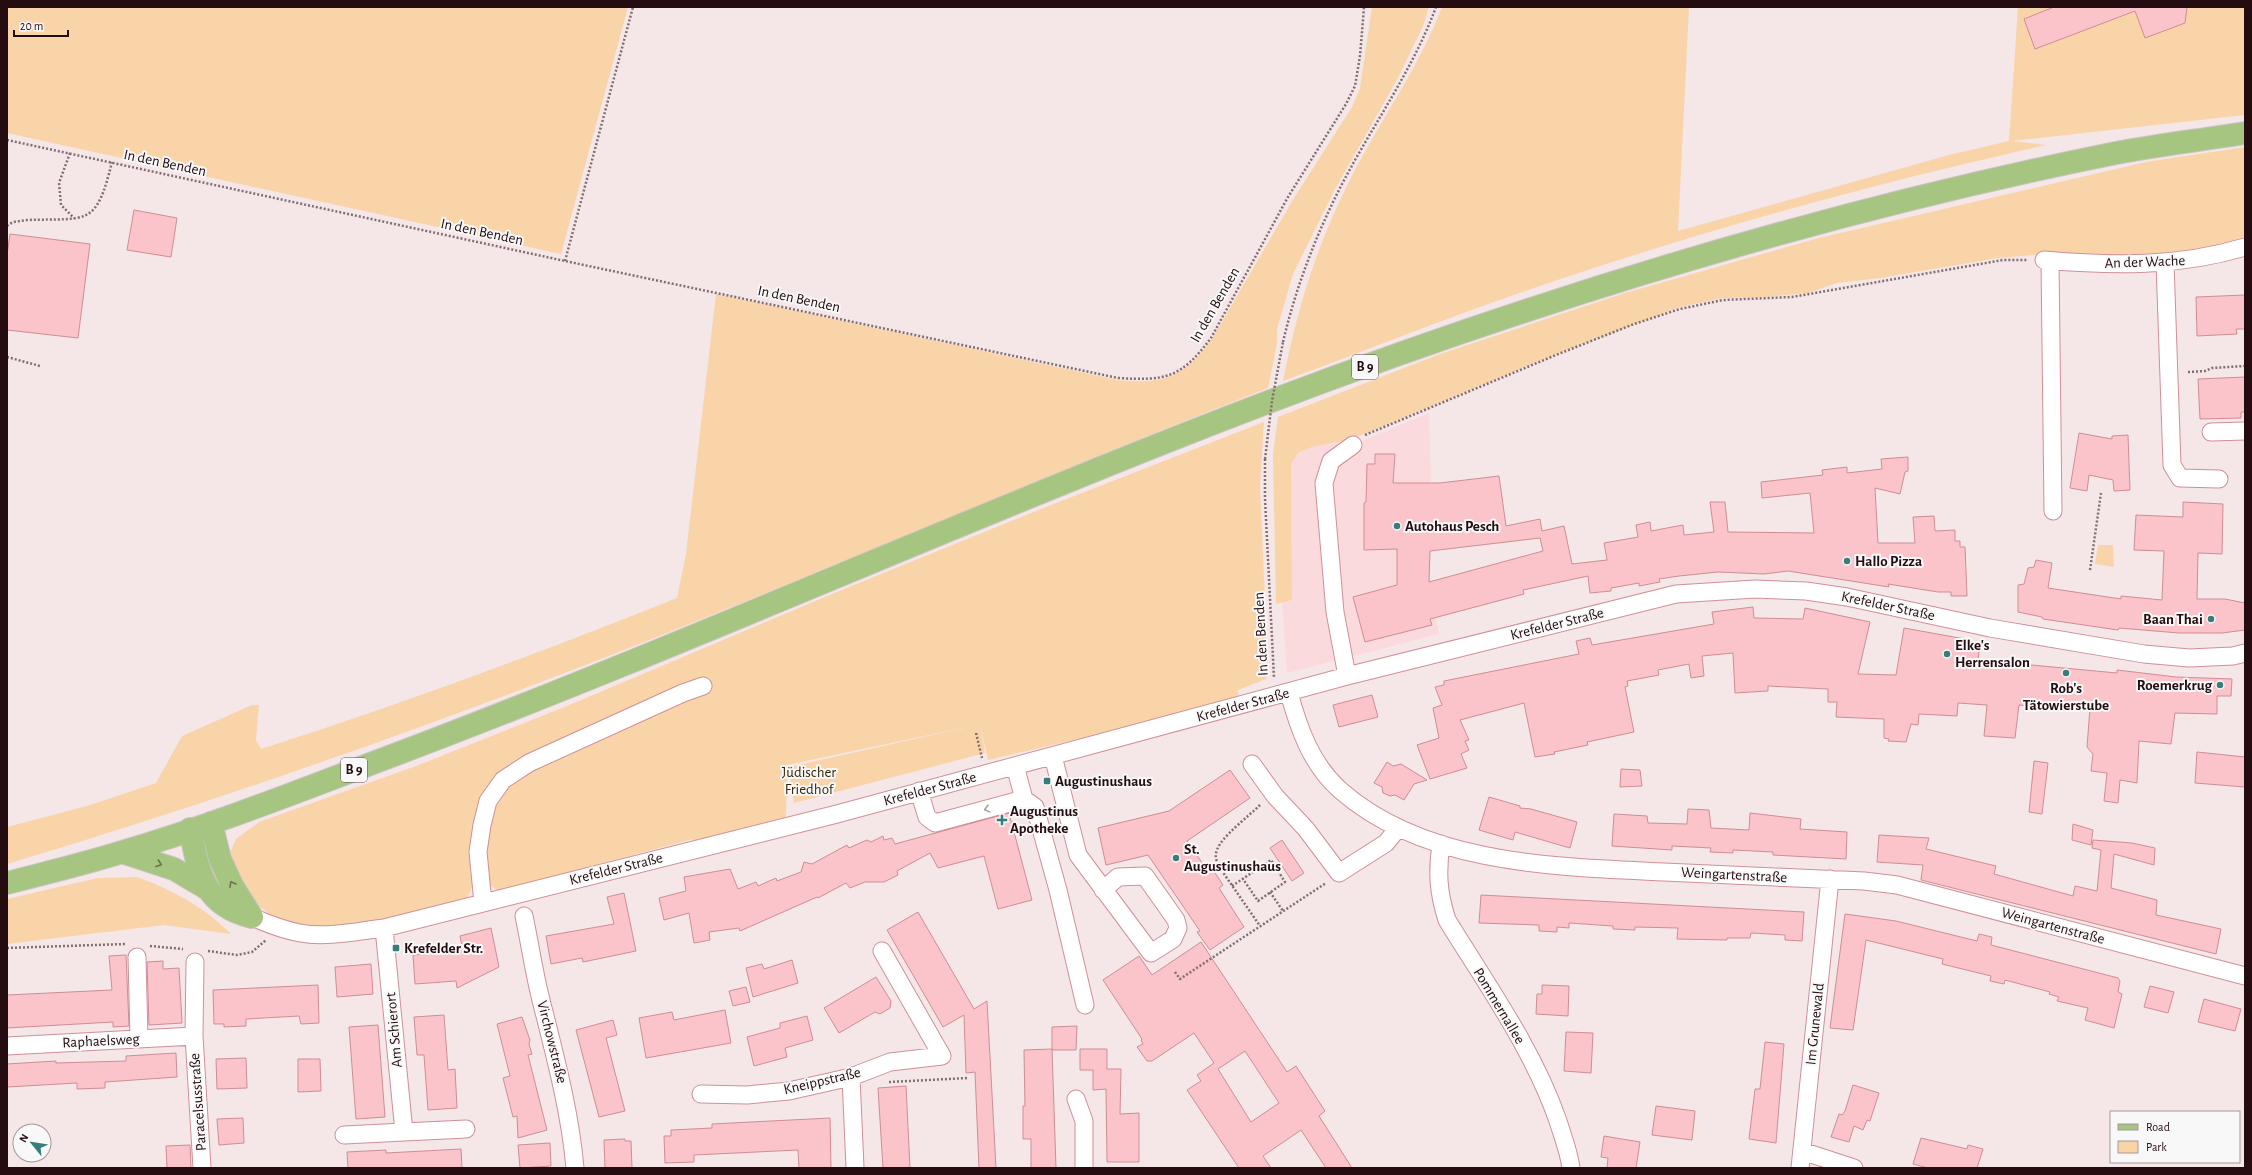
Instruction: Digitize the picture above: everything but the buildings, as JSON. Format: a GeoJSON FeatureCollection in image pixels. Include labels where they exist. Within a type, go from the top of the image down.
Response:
{"type":"FeatureCollection","features":[{"type":"Feature","properties":{"kind":"main road","name":"B 9"},"geometry":{"type":"LineString","coordinates":[[7,883],[122,852],[211,823],[518,708],[1177,437],[1485,324],[1642,273],[1767,237],[1893,204],[2120,152],[2245,133]]}},
{"type":"Feature","properties":{"kind":"main road"},"geometry":{"type":"LineString","coordinates":[[211,823],[220,859],[232,885],[252,917]]}},
{"type":"Feature","properties":{"kind":"main road"},"geometry":{"type":"LineString","coordinates":[[190,829],[196,862],[206,888]]}},
{"type":"Feature","properties":{"kind":"main road"},"geometry":{"type":"LineString","coordinates":[[122,852],[174,869],[206,888],[225,907],[237,914],[252,917]]}},
{"type":"Feature","properties":{"kind":"street","name":"An der Wache"},"geometry":{"type":"LineString","coordinates":[[2047,260],[2119,265],[2166,263],[2212,257],[2245,247]]}},
{"type":"Feature","properties":{"kind":"street"},"geometry":{"type":"LineString","coordinates":[[2047,260],[2053,511]]}},
{"type":"Feature","properties":{"kind":"street"},"geometry":{"type":"LineString","coordinates":[[2166,263],[2172,465],[2180,478],[2219,479]]}},
{"type":"Feature","properties":{"kind":"street"},"geometry":{"type":"LineString","coordinates":[[2211,432],[2245,431]]}},
{"type":"Feature","properties":{"kind":"street"},"geometry":{"type":"LineString","coordinates":[[1347,676],[1335,612],[1324,483],[1331,461],[1353,445]]}},
{"type":"Feature","properties":{"kind":"street","name":"Krefelder Straße"},"geometry":{"type":"LineString","coordinates":[[252,917],[280,928],[301,934],[331,934],[384,928],[837,814],[1282,695],[1347,676],[1676,594],[1755,589],[1806,591],[1847,596],[1982,626],[2147,654],[2189,658],[2232,656],[2245,653]]}},
{"type":"Feature","properties":{"kind":"street"},"geometry":{"type":"LineString","coordinates":[[483,903],[478,852],[482,825],[488,801],[503,780],[529,763],[683,693],[703,686]]}},
{"type":"Feature","properties":{"kind":"street","name":"Weingartenstraße"},"geometry":{"type":"LineString","coordinates":[[1282,695],[1316,762],[1339,789],[1368,812],[1398,828],[1441,844],[1506,859],[1562,867],[1830,879],[1897,885],[2245,976]]}},
{"type":"Feature","properties":{"kind":"street"},"geometry":{"type":"LineString","coordinates":[[1053,756],[1078,855],[1103,890],[1151,953],[1173,939],[1178,928],[1176,920],[1145,876],[1118,877],[1103,890]]}},
{"type":"Feature","properties":{"kind":"street"},"geometry":{"type":"LineString","coordinates":[[1252,764],[1272,793],[1306,829],[1339,873],[1386,843],[1398,828]]}},
{"type":"Feature","properties":{"kind":"street"},"geometry":{"type":"LineString","coordinates":[[1015,766],[1024,799],[1035,807],[1058,890],[1085,1005]]}},
{"type":"Feature","properties":{"kind":"street"},"geometry":{"type":"LineString","coordinates":[[919,791],[927,817],[935,823],[1024,799]]}},
{"type":"Feature","properties":{"kind":"street","name":"Pommernallee"},"geometry":{"type":"LineString","coordinates":[[1441,844],[1438,869],[1439,897],[1447,920],[1534,1063],[1551,1103],[1570,1157],[1571,1168]]}},
{"type":"Feature","properties":{"kind":"street","name":"Im Grunewald"},"geometry":{"type":"LineString","coordinates":[[1800,1168],[1830,879]]}},
{"type":"Feature","properties":{"kind":"street","name":"Virchowstraße"},"geometry":{"type":"LineString","coordinates":[[524,916],[541,998],[562,1082],[573,1139],[575,1168]]}},
{"type":"Feature","properties":{"kind":"street","name":"Am Schierort"},"geometry":{"type":"LineString","coordinates":[[384,928],[404,1132]]}},
{"type":"Feature","properties":{"kind":"street","name":"Kneippstraße"},"geometry":{"type":"LineString","coordinates":[[701,1094],[747,1095],[789,1091],[851,1077],[890,1062],[942,1056],[882,951]]}},
{"type":"Feature","properties":{"kind":"street"},"geometry":{"type":"LineString","coordinates":[[137,957],[138,1039]]}},
{"type":"Feature","properties":{"kind":"street","name":"Paracelsusstraße"},"geometry":{"type":"LineString","coordinates":[[195,962],[194,1036],[202,1168]]}},
{"type":"Feature","properties":{"kind":"street","name":"Raphaelsweg"},"geometry":{"type":"LineString","coordinates":[[7,1046],[194,1036]]}},
{"type":"Feature","properties":{"kind":"street"},"geometry":{"type":"LineString","coordinates":[[851,1077],[855,1168]]}},
{"type":"Feature","properties":{"kind":"street"},"geometry":{"type":"LineString","coordinates":[[1076,1099],[1084,1121],[1084,1168]]}},
{"type":"Feature","properties":{"kind":"street"},"geometry":{"type":"LineString","coordinates":[[344,1135],[466,1129]]}},
{"type":"Feature","properties":{"kind":"street"},"geometry":{"type":"LineString","coordinates":[[1802,1151],[1854,1168]]}},
{"type":"Feature","properties":{"kind":"path"},"geometry":{"type":"LineString","coordinates":[[564,261],[633,7]]}},
{"type":"Feature","properties":{"kind":"path","name":"In den Benden"},"geometry":{"type":"LineString","coordinates":[[7,140],[564,261],[1118,378],[1150,380],[1175,373],[1196,358],[1210,338],[1288,196],[1346,104],[1355,86],[1360,56],[1364,7]]}},
{"type":"Feature","properties":{"kind":"path","name":"In den Benden"},"geometry":{"type":"LineString","coordinates":[[1282,695],[1265,506],[1265,459],[1272,401],[1283,342],[1292,304],[1332,204],[1418,52],[1436,7]]}},
{"type":"Feature","properties":{"kind":"path"},"geometry":{"type":"LineString","coordinates":[[70,153],[59,183],[61,205],[74,218]]}},
{"type":"Feature","properties":{"kind":"path"},"geometry":{"type":"LineString","coordinates":[[7,226],[10,223],[22,221],[86,216],[96,208],[104,194],[112,162]]}},
{"type":"Feature","properties":{"kind":"path"},"geometry":{"type":"LineString","coordinates":[[1353,445],[1356,440],[1433,406],[1634,324],[1680,309],[1723,300],[1792,297],[2003,260],[2047,260]]}},
{"type":"Feature","properties":{"kind":"path"},"geometry":{"type":"LineString","coordinates":[[7,357],[40,366]]}},
{"type":"Feature","properties":{"kind":"path"},"geometry":{"type":"LineString","coordinates":[[2188,372],[2205,372],[2212,368],[2245,366]]}},
{"type":"Feature","properties":{"kind":"path"},"geometry":{"type":"LineString","coordinates":[[2090,570],[2102,493]]}},
{"type":"Feature","properties":{"kind":"path"},"geometry":{"type":"LineString","coordinates":[[976,733],[986,774]]}},
{"type":"Feature","properties":{"kind":"path"},"geometry":{"type":"LineString","coordinates":[[1260,926],[1232,886],[1216,858],[1217,849],[1272,793]]}},
{"type":"Feature","properties":{"kind":"path"},"geometry":{"type":"LineString","coordinates":[[1232,886],[1271,860],[1285,882],[1258,901],[1243,879]]}},
{"type":"Feature","properties":{"kind":"path"},"geometry":{"type":"LineString","coordinates":[[1175,972],[1180,979],[1339,873]]}},
{"type":"Feature","properties":{"kind":"path"},"geometry":{"type":"LineString","coordinates":[[1270,892],[1283,911]]}},
{"type":"Feature","properties":{"kind":"path"},"geometry":{"type":"LineString","coordinates":[[882,1082],[968,1078]]}},
{"type":"Feature","properties":{"kind":"shaded area"},"geometry":{"type":"Polygon","coordinates":[[[1429,413],[1431,483],[1429,583],[1439,634],[1287,673],[1282,602],[1292,600],[1291,464],[1298,453],[1312,447],[1352,439],[1360,442],[1429,413]]]}},
{"type":"Feature","properties":{"kind":"green space"},"geometry":{"type":"Polygon","coordinates":[[[7,7],[628,7],[561,254],[7,133],[7,7]]]}},
{"type":"Feature","properties":{"kind":"green space"},"geometry":{"type":"Polygon","coordinates":[[[1372,7],[1429,7],[1423,26],[1399,76],[1334,191],[1293,274],[1277,329],[1277,343],[1268,388],[1100,455],[680,628],[523,689],[304,768],[156,818],[7,864],[7,827],[87,806],[156,783],[182,736],[252,705],[259,705],[256,740],[261,749],[470,677],[677,598],[686,554],[716,294],[1118,380],[1148,381],[1161,379],[1183,370],[1202,352],[1212,339],[1294,198],[1352,107],[1360,88],[1372,7]]]}},
{"type":"Feature","properties":{"kind":"green space"},"geometry":{"type":"Polygon","coordinates":[[[1442,7],[1689,7],[1678,231],[1949,155],[2009,141],[2018,7],[2245,7],[2245,115],[2012,141],[2046,145],[1915,176],[1785,210],[1656,248],[1497,301],[1283,381],[1302,302],[1328,228],[1362,157],[1411,73],[1433,29],[1442,7]]]}},
{"type":"Feature","properties":{"kind":"green space"},"geometry":{"type":"Polygon","coordinates":[[[2245,147],[2244,237],[2205,250],[2167,255],[2056,253],[1998,258],[1880,278],[1837,283],[1808,293],[1765,297],[1723,298],[1680,307],[1556,354],[1352,439],[1312,447],[1298,453],[1291,464],[1292,600],[1276,604],[1273,453],[1278,417],[1443,353],[1625,293],[1819,238],[2146,162],[2245,147]]]}},
{"type":"Feature","properties":{"kind":"green space","name":"Jüdischer Friedhof"},"geometry":{"type":"Polygon","coordinates":[[[1264,422],[1260,486],[1268,669],[1266,679],[1238,690],[1239,699],[1191,713],[988,760],[980,724],[985,753],[794,803],[789,767],[977,725],[787,765],[786,818],[690,849],[693,839],[498,891],[486,882],[474,881],[467,899],[391,919],[359,925],[307,927],[284,922],[272,916],[250,899],[235,877],[230,853],[236,839],[259,822],[416,766],[567,706],[832,594],[1041,509],[1264,422]]]}},
{"type":"Feature","properties":{"kind":"green space"},"geometry":{"type":"Polygon","coordinates":[[[2098,545],[2113,545],[2114,567],[2095,564],[2098,545]]]}},
{"type":"Feature","properties":{"kind":"green space"},"geometry":{"type":"Polygon","coordinates":[[[137,877],[187,900],[221,924],[231,934],[164,925],[7,944],[7,899],[98,878],[137,877]]]}},
{"type":"Feature","properties":{"kind":"place","name":"Autohaus Pesch"},"geometry":{"type":"Point","coordinates":[1397,526]}},
{"type":"Feature","properties":{"kind":"place","name":"Hallo Pizza"},"geometry":{"type":"Point","coordinates":[1847,561]}},
{"type":"Feature","properties":{"kind":"place","name":"Baan Thai"},"geometry":{"type":"Point","coordinates":[2211,619]}},
{"type":"Feature","properties":{"kind":"place","name":"Elke's Herrensalon"},"geometry":{"type":"Point","coordinates":[1947,654]}},
{"type":"Feature","properties":{"kind":"place","name":"Rob's Tätowierstube"},"geometry":{"type":"Point","coordinates":[2066,673]}},
{"type":"Feature","properties":{"kind":"place","name":"Roemerkrug"},"geometry":{"type":"Point","coordinates":[2220,685]}},
{"type":"Feature","properties":{"kind":"place","name":"Augustinushaus"},"geometry":{"type":"Point","coordinates":[1047,781]}},
{"type":"Feature","properties":{"kind":"place","name":"Augustinus Apotheke"},"geometry":{"type":"Point","coordinates":[1002,820]}},
{"type":"Feature","properties":{"kind":"place","name":"St. Augustinushaus"},"geometry":{"type":"Point","coordinates":[1176,858]}},
{"type":"Feature","properties":{"kind":"place","name":"Krefelder Str."},"geometry":{"type":"Point","coordinates":[396,948]}}]}
